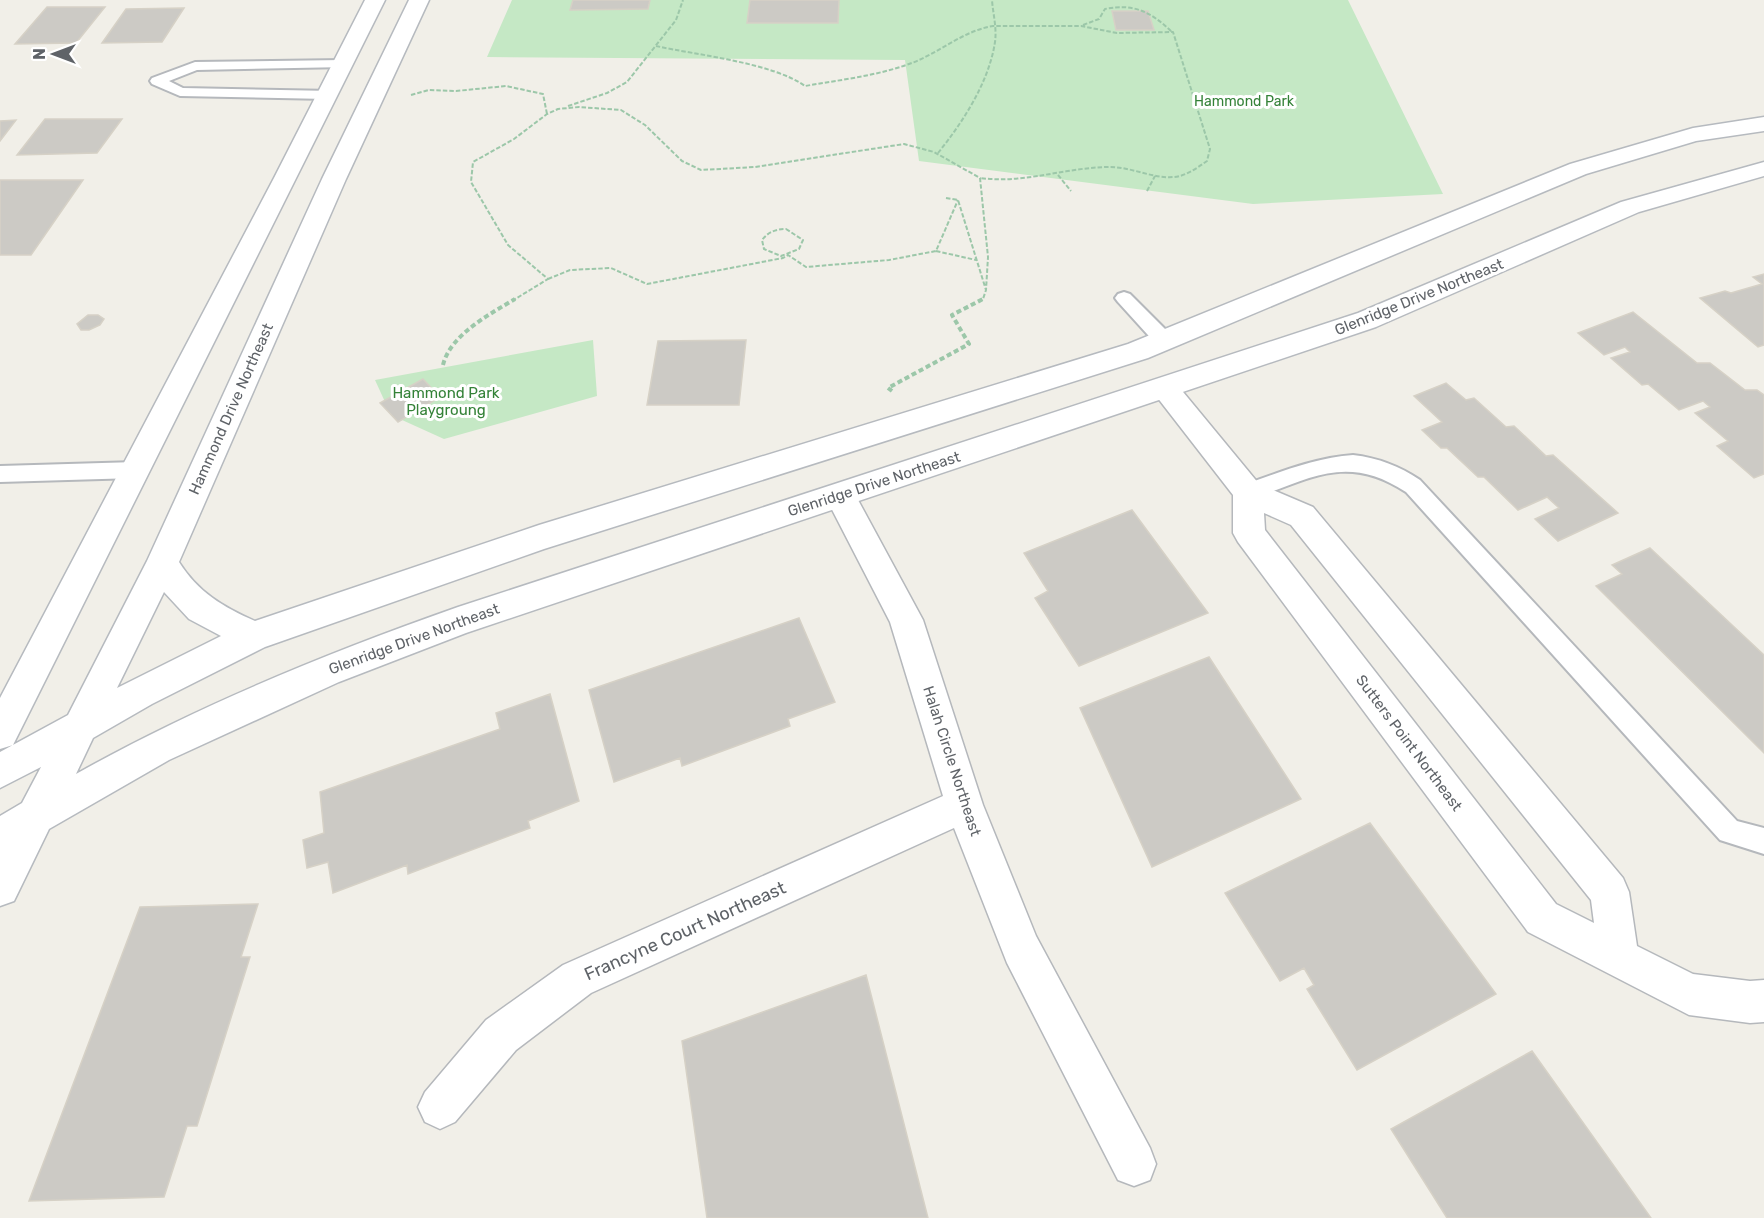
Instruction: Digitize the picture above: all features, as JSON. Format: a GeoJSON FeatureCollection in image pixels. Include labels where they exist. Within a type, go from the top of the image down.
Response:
{"type":"FeatureCollection","features":[{"type":"Feature","properties":{"kind":"main road"},"geometry":{"type":"LineString","coordinates":[[0,733],[375,0]]}},
{"type":"Feature","properties":{"kind":"main road","name":"Hammond Drive Northeast"},"geometry":{"type":"LineString","coordinates":[[0,887],[162,563],[334,179],[419,0]]}},
{"type":"Feature","properties":{"kind":"main road"},"geometry":{"type":"LineString","coordinates":[[0,771],[81,724],[254,636],[538,538],[1138,351],[1578,169],[1693,135],[1764,124]]}},
{"type":"Feature","properties":{"kind":"main road","name":"Glenridge Drive Northeast"},"geometry":{"type":"LineString","coordinates":[[0,836],[156,748],[327,670],[458,621],[1367,320],[1630,207],[1764,169]]}},
{"type":"Feature","properties":{"kind":"main road"},"geometry":{"type":"LineString","coordinates":[[1164,388],[1248,492],[1302,516],[1609,892],[1619,957]]}},
{"type":"Feature","properties":{"kind":"main road","name":"Sutters Point Northeast"},"geometry":{"type":"LineString","coordinates":[[1248,492],[1249,533],[1542,918],[1689,994],[1750,1002],[1764,1001]]}},
{"type":"Feature","properties":{"kind":"main road","name":"Halah Circle Northeast"},"geometry":{"type":"LineString","coordinates":[[840,496],[906,620],[964,805],[1021,949],[1134,1164]]}},
{"type":"Feature","properties":{"kind":"main road"},"geometry":{"type":"LineString","coordinates":[[162,563],[177,589],[197,609],[254,636]]}},
{"type":"Feature","properties":{"kind":"main road","name":"Francyne Court Northeast"},"geometry":{"type":"LineString","coordinates":[[440,1107],[501,1035],[577,979],[964,805]]}},
{"type":"Feature","properties":{"kind":"lane"},"geometry":{"type":"LineString","coordinates":[[328,94],[180,92],[157,81],[195,66],[343,64]]}},
{"type":"Feature","properties":{"kind":"lane"},"geometry":{"type":"LineString","coordinates":[[1124,298],[1164,340]]}},
{"type":"Feature","properties":{"kind":"lane"},"geometry":{"type":"LineString","coordinates":[[1248,492],[1329,464],[1361,464],[1388,471],[1413,486],[1729,831],[1764,841]]}},
{"type":"Feature","properties":{"kind":"lane"},"geometry":{"type":"LineString","coordinates":[[0,474],[136,470]]}},
{"type":"Feature","properties":{"kind":"path"},"geometry":{"type":"LineString","coordinates":[[548,279],[508,245],[471,182],[473,162],[514,140],[547,114],[607,93],[627,82],[676,20],[683,0]]}},
{"type":"Feature","properties":{"kind":"path"},"geometry":{"type":"LineString","coordinates":[[938,153],[948,142],[988,72],[996,38],[992,0]]}},
{"type":"Feature","properties":{"kind":"path"},"geometry":{"type":"LineString","coordinates":[[558,109],[579,106],[621,111],[645,125],[682,161],[700,170],[755,167],[904,144],[914,144],[938,153],[980,178],[992,180],[1058,175],[1123,166],[1155,176],[1174,177],[1207,162],[1210,149],[1173,32],[1147,9],[1126,4],[1105,9],[1094,23],[1081,26]]}},
{"type":"Feature","properties":{"kind":"path"},"geometry":{"type":"LineString","coordinates":[[656,46],[774,71],[795,79],[805,86],[868,75],[910,64],[980,28],[993,26],[1081,26],[1117,33],[1173,32]]}},
{"type":"Feature","properties":{"kind":"path"},"geometry":{"type":"LineString","coordinates":[[406,96],[429,90],[456,91],[506,86],[543,94],[547,114]]}},
{"type":"Feature","properties":{"kind":"path"},"geometry":{"type":"LineString","coordinates":[[1058,175],[1071,191]]}},
{"type":"Feature","properties":{"kind":"path"},"geometry":{"type":"LineString","coordinates":[[1147,191],[1155,176]]}},
{"type":"Feature","properties":{"kind":"path"},"geometry":{"type":"LineString","coordinates":[[896,394],[888,388],[969,345],[952,315],[983,299],[986,290],[988,257],[980,178]]}},
{"type":"Feature","properties":{"kind":"path"},"geometry":{"type":"LineString","coordinates":[[946,198],[958,200]]}},
{"type":"Feature","properties":{"kind":"path"},"geometry":{"type":"LineString","coordinates":[[958,200],[986,290]]}},
{"type":"Feature","properties":{"kind":"path"},"geometry":{"type":"LineString","coordinates":[[936,251],[958,200]]}},
{"type":"Feature","properties":{"kind":"path"},"geometry":{"type":"LineString","coordinates":[[443,365],[446,352],[468,331],[497,310],[548,279],[570,270],[611,268],[647,284],[783,258],[788,255],[799,249],[802,245],[802,240],[797,233],[786,229],[774,230],[762,240],[764,249],[781,256],[788,255],[806,267],[889,260],[936,251],[977,260]]}},
{"type":"Feature","properties":{"kind":"green space","name":"Hammond Park"},"geometry":{"type":"Polygon","coordinates":[[[512,0],[1348,0],[1443,194],[1253,204],[919,161],[905,60],[487,57],[512,0]]]}},
{"type":"Feature","properties":{"kind":"green space","name":"Hammond Park Playgroung"},"geometry":{"type":"Polygon","coordinates":[[[593,340],[597,396],[444,439],[391,415],[375,380],[593,340]]]}},
{"type":"Feature","properties":{"kind":"building"},"geometry":{"type":"Polygon","coordinates":[[[573,0],[650,0],[648,9],[570,10],[573,0]]]}},
{"type":"Feature","properties":{"kind":"building"},"geometry":{"type":"Polygon","coordinates":[[[750,0],[839,0],[838,23],[747,23],[750,0]]]}},
{"type":"Feature","properties":{"kind":"building"},"geometry":{"type":"Polygon","coordinates":[[[47,7],[105,7],[76,43],[15,44],[47,7]]]}},
{"type":"Feature","properties":{"kind":"building"},"geometry":{"type":"Polygon","coordinates":[[[184,8],[162,42],[102,43],[126,9],[184,8]]]}},
{"type":"Feature","properties":{"kind":"building"},"geometry":{"type":"Polygon","coordinates":[[[1112,11],[1148,11],[1154,30],[1116,30],[1112,11]]]}},
{"type":"Feature","properties":{"kind":"building"},"geometry":{"type":"Polygon","coordinates":[[[45,119],[122,119],[97,153],[17,155],[45,119]]]}},
{"type":"Feature","properties":{"kind":"building"},"geometry":{"type":"Polygon","coordinates":[[[16,120],[0,141],[0,121],[16,120]]]}},
{"type":"Feature","properties":{"kind":"building"},"geometry":{"type":"Polygon","coordinates":[[[0,180],[83,180],[31,255],[0,255],[0,180]]]}},
{"type":"Feature","properties":{"kind":"building"},"geometry":{"type":"Polygon","coordinates":[[[1764,274],[1764,345],[1758,347],[1700,298],[1725,291],[1731,293],[1762,284],[1753,277],[1764,274]]]}},
{"type":"Feature","properties":{"kind":"building"},"geometry":{"type":"Polygon","coordinates":[[[1633,312],[1697,363],[1710,363],[1745,390],[1757,390],[1764,395],[1764,474],[1754,478],[1717,446],[1728,441],[1695,413],[1710,407],[1703,401],[1679,410],[1648,384],[1642,385],[1611,358],[1630,352],[1625,347],[1604,355],[1578,333],[1633,312]]]}},
{"type":"Feature","properties":{"kind":"building"},"geometry":{"type":"Polygon","coordinates":[[[88,315],[98,315],[104,319],[100,325],[89,330],[81,330],[77,324],[88,315]]]}},
{"type":"Feature","properties":{"kind":"building"},"geometry":{"type":"Polygon","coordinates":[[[746,340],[739,405],[647,405],[658,341],[746,340]]]}},
{"type":"Feature","properties":{"kind":"building"},"geometry":{"type":"Polygon","coordinates":[[[423,379],[440,397],[398,422],[380,403],[423,379]]]}},
{"type":"Feature","properties":{"kind":"building"},"geometry":{"type":"Polygon","coordinates":[[[1446,383],[1466,400],[1474,398],[1506,427],[1514,426],[1546,456],[1553,455],[1618,513],[1558,541],[1535,519],[1559,508],[1547,497],[1518,510],[1484,477],[1478,477],[1447,448],[1441,448],[1422,430],[1442,422],[1414,396],[1446,383]]]}},
{"type":"Feature","properties":{"kind":"building"},"geometry":{"type":"Polygon","coordinates":[[[1132,510],[1208,613],[1079,666],[1035,598],[1048,591],[1024,553],[1132,510]]]}},
{"type":"Feature","properties":{"kind":"building"},"geometry":{"type":"Polygon","coordinates":[[[1650,548],[1764,655],[1764,753],[1596,586],[1622,574],[1612,565],[1650,548]]]}},
{"type":"Feature","properties":{"kind":"building"},"geometry":{"type":"Polygon","coordinates":[[[799,618],[835,702],[788,719],[790,726],[682,766],[680,758],[614,782],[589,690],[799,618]]]}},
{"type":"Feature","properties":{"kind":"building"},"geometry":{"type":"Polygon","coordinates":[[[1209,657],[1301,799],[1152,867],[1080,708],[1209,657]]]}},
{"type":"Feature","properties":{"kind":"building"},"geometry":{"type":"Polygon","coordinates":[[[550,694],[579,801],[528,821],[530,828],[408,874],[407,865],[333,893],[328,862],[307,868],[303,840],[324,833],[320,792],[500,729],[496,713],[550,694]]]}},
{"type":"Feature","properties":{"kind":"building"},"geometry":{"type":"Polygon","coordinates":[[[1370,823],[1496,994],[1357,1070],[1307,989],[1314,985],[1304,968],[1280,981],[1225,893],[1370,823]]]}},
{"type":"Feature","properties":{"kind":"building"},"geometry":{"type":"Polygon","coordinates":[[[258,904],[241,957],[250,957],[197,1126],[187,1126],[164,1197],[29,1201],[140,907],[258,904]]]}},
{"type":"Feature","properties":{"kind":"building"},"geometry":{"type":"Polygon","coordinates":[[[866,975],[928,1218],[707,1218],[682,1041],[866,975]]]}},
{"type":"Feature","properties":{"kind":"building"},"geometry":{"type":"Polygon","coordinates":[[[1532,1051],[1651,1218],[1447,1218],[1391,1129],[1532,1051]]]}}]}
